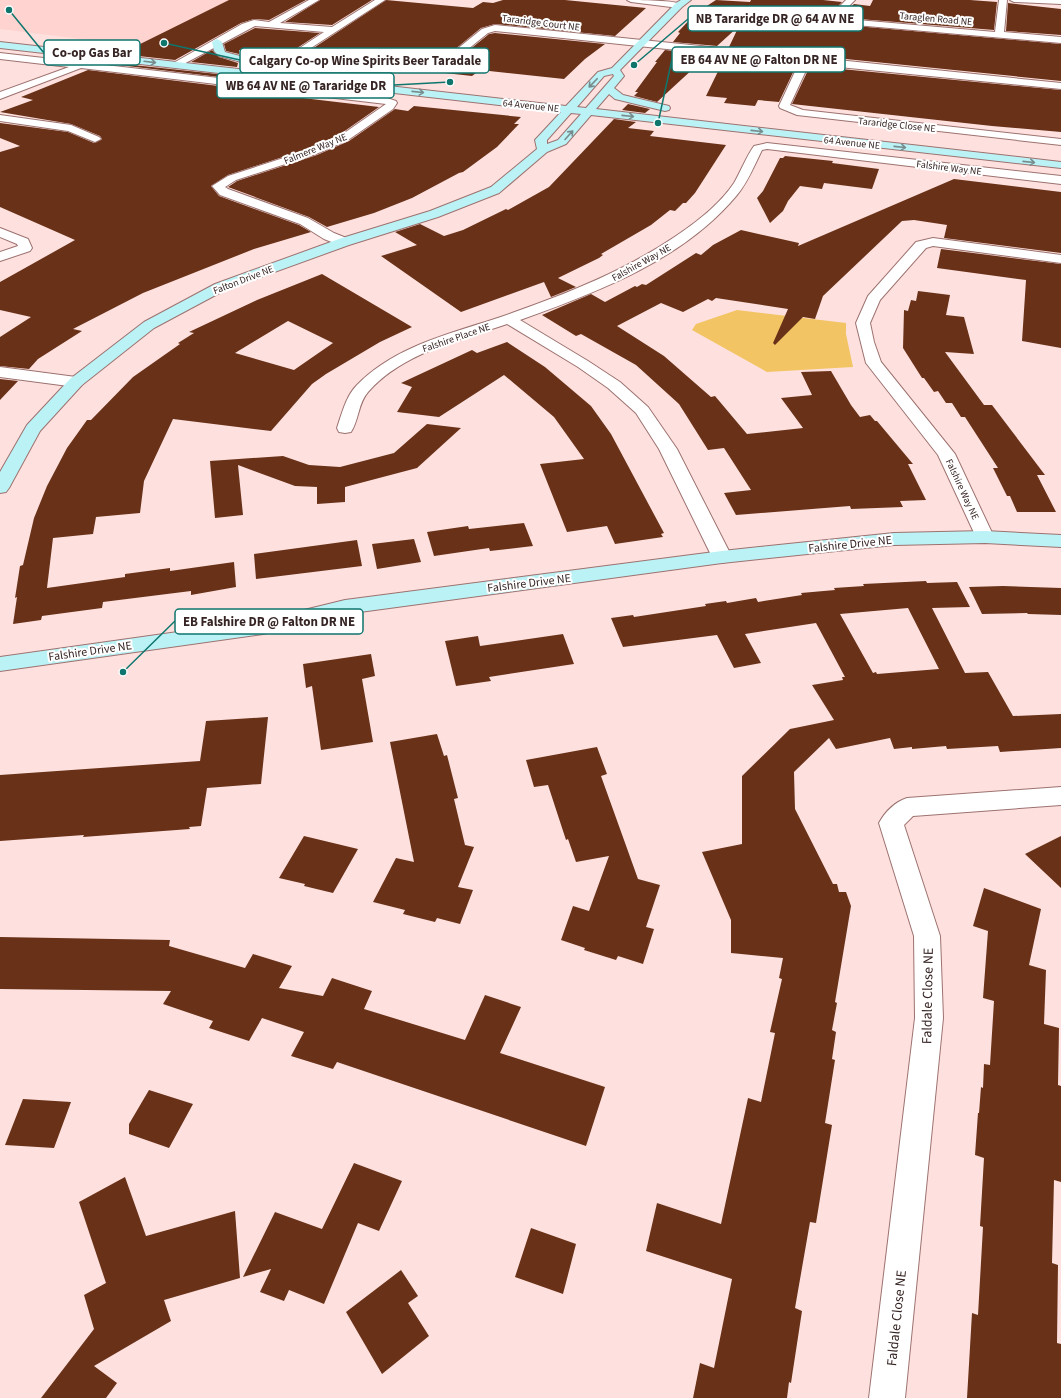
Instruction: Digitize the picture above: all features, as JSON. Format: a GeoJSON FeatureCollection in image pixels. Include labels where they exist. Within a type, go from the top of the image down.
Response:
{"type":"FeatureCollection","features":[{"type":"Feature","properties":{"kind":"main road"},"geometry":{"type":"LineString","coordinates":[[543,150],[541,140],[601,74],[615,70],[683,2]]}},
{"type":"Feature","properties":{"kind":"main road","name":"64 Avenue NE"},"geometry":{"type":"LineString","coordinates":[[0,37],[269,66],[1061,165]]}},
{"type":"Feature","properties":{"kind":"main road"},"geometry":{"type":"LineString","coordinates":[[217,42],[219,51],[222,54],[269,66]]}},
{"type":"Feature","properties":{"kind":"main road","name":"64 Avenue NE"},"geometry":{"type":"LineString","coordinates":[[0,45],[488,100],[572,105]]}},
{"type":"Feature","properties":{"kind":"main road","name":"Falton Drive NE"},"geometry":{"type":"LineString","coordinates":[[0,488],[33,429],[76,382],[150,325],[220,287],[344,242],[434,214],[495,190],[543,150],[562,142],[619,76],[615,70]]}},
{"type":"Feature","properties":{"kind":"main road"},"geometry":{"type":"LineString","coordinates":[[608,89],[623,98],[694,114]]}},
{"type":"Feature","properties":{"kind":"main road"},"geometry":{"type":"LineString","coordinates":[[488,100],[536,112],[548,118],[554,125]]}},
{"type":"Feature","properties":{"kind":"main road","name":"64 Avenue NE"},"geometry":{"type":"LineString","coordinates":[[592,107],[694,114],[1061,155]]}},
{"type":"Feature","properties":{"kind":"main road","name":"Falshire Drive NE"},"geometry":{"type":"LineString","coordinates":[[0,664],[263,627],[345,607],[722,557],[894,539],[985,537],[1061,541]]}},
{"type":"Feature","properties":{"kind":"street"},"geometry":{"type":"LineString","coordinates":[[175,65],[241,29],[272,23],[315,0]]}},
{"type":"Feature","properties":{"kind":"street"},"geometry":{"type":"LineString","coordinates":[[294,55],[380,0]]}},
{"type":"Feature","properties":{"kind":"street"},"geometry":{"type":"LineString","coordinates":[[631,0],[683,2]]}},
{"type":"Feature","properties":{"kind":"street","name":"Taraglen Road NE"},"geometry":{"type":"LineString","coordinates":[[852,0],[834,16],[844,21],[1061,40]]}},
{"type":"Feature","properties":{"kind":"street"},"geometry":{"type":"LineString","coordinates":[[999,35],[1004,0]]}},
{"type":"Feature","properties":{"kind":"street"},"geometry":{"type":"LineString","coordinates":[[1014,0],[1061,2]]}},
{"type":"Feature","properties":{"kind":"street"},"geometry":{"type":"LineString","coordinates":[[272,23],[333,30]]}},
{"type":"Feature","properties":{"kind":"street","name":"Tararidge Court NE"},"geometry":{"type":"LineString","coordinates":[[449,60],[485,31],[495,28],[640,44]]}},
{"type":"Feature","properties":{"kind":"street"},"geometry":{"type":"LineString","coordinates":[[640,44],[1061,86]]}},
{"type":"Feature","properties":{"kind":"street","name":"Falmere Way NE"},"geometry":{"type":"LineString","coordinates":[[0,56],[384,100],[392,103],[389,107],[344,138],[312,152],[232,178],[218,186],[224,192],[304,221],[329,236],[344,242]]}},
{"type":"Feature","properties":{"kind":"street","name":"Tararidge Close NE"},"geometry":{"type":"LineString","coordinates":[[805,61],[784,106],[790,110],[801,113],[1061,142]]}},
{"type":"Feature","properties":{"kind":"street"},"geometry":{"type":"LineString","coordinates":[[0,96],[80,66]]}},
{"type":"Feature","properties":{"kind":"street"},"geometry":{"type":"LineString","coordinates":[[0,118],[72,128],[95,139]]}},
{"type":"Feature","properties":{"kind":"street","name":"Falshire Way NE"},"geometry":{"type":"LineString","coordinates":[[509,319],[598,284],[650,259],[693,232],[714,213],[733,192],[758,148],[766,146],[1061,180]]}},
{"type":"Feature","properties":{"kind":"street"},"geometry":{"type":"LineString","coordinates":[[0,232],[23,242],[25,248],[0,257]]}},
{"type":"Feature","properties":{"kind":"street","name":"Falshire Way NE"},"geometry":{"type":"LineString","coordinates":[[985,537],[946,454],[874,363],[866,342],[863,323],[873,299],[921,245],[933,242],[1061,259]]}},
{"type":"Feature","properties":{"kind":"street"},"geometry":{"type":"LineString","coordinates":[[509,319],[583,364],[614,385],[642,410],[668,449],[722,557]]}},
{"type":"Feature","properties":{"kind":"street","name":"Falshire Place NE"},"geometry":{"type":"LineString","coordinates":[[345,428],[360,390],[386,368],[424,348],[509,319]]}},
{"type":"Feature","properties":{"kind":"street"},"geometry":{"type":"LineString","coordinates":[[0,372],[76,382]]}},
{"type":"Feature","properties":{"kind":"street","name":"Faldale Close NE"},"geometry":{"type":"LineString","coordinates":[[888,1398],[929,1018],[927,936],[891,823],[907,806],[1061,796]]}},
{"type":"Feature","properties":{"kind":"shaded area"},"geometry":{"type":"Polygon","coordinates":[[[0,0],[251,0],[178,51],[0,29],[0,0]]]}},
{"type":"Feature","properties":{"kind":"shaded area"},"geometry":{"type":"Polygon","coordinates":[[[737,310],[846,323],[846,334],[853,367],[767,372],[692,330],[696,324],[737,310]]]}},
{"type":"Feature","properties":{"kind":"building"},"geometry":{"type":"Polygon","coordinates":[[[229,0],[306,0],[269,20],[254,19],[241,23],[175,60],[120,54],[229,0]]]}},
{"type":"Feature","properties":{"kind":"building"},"geometry":{"type":"Polygon","coordinates":[[[320,0],[372,0],[332,25],[285,22],[320,0]]]}},
{"type":"Feature","properties":{"kind":"building"},"geometry":{"type":"Polygon","coordinates":[[[386,0],[473,8],[483,2],[493,3],[503,0],[565,0],[646,8],[615,36],[495,24],[481,28],[442,60],[446,64],[453,63],[489,34],[495,33],[605,44],[585,59],[564,79],[480,70],[472,76],[300,57],[386,0]]]}},
{"type":"Feature","properties":{"kind":"building"},"geometry":{"type":"Polygon","coordinates":[[[716,0],[750,2],[751,0],[823,0],[842,2],[829,16],[844,25],[1061,44],[1061,81],[729,47],[739,26],[717,46],[673,42],[680,33],[678,32],[696,13],[716,0]]]}},
{"type":"Feature","properties":{"kind":"building"},"geometry":{"type":"Polygon","coordinates":[[[873,0],[970,0],[997,2],[994,30],[847,18],[842,15],[854,4],[870,6],[873,0]]]}},
{"type":"Feature","properties":{"kind":"building"},"geometry":{"type":"Polygon","coordinates":[[[1008,3],[1061,9],[1061,35],[1006,31],[1008,3]]]}},
{"type":"Feature","properties":{"kind":"building"},"geometry":{"type":"Polygon","coordinates":[[[255,28],[320,33],[288,54],[288,56],[239,50],[239,54],[226,51],[224,44],[255,28]]]}},
{"type":"Feature","properties":{"kind":"building"},"geometry":{"type":"Polygon","coordinates":[[[212,50],[219,57],[238,63],[237,67],[191,62],[212,50]]]}},
{"type":"Feature","properties":{"kind":"building"},"geometry":{"type":"Polygon","coordinates":[[[665,50],[708,55],[657,102],[634,96],[638,92],[635,92],[657,62],[655,62],[665,50]]]}},
{"type":"Feature","properties":{"kind":"building"},"geometry":{"type":"Polygon","coordinates":[[[725,57],[797,64],[779,102],[758,100],[755,106],[724,103],[727,98],[706,96],[725,57]]]}},
{"type":"Feature","properties":{"kind":"building"},"geometry":{"type":"Polygon","coordinates":[[[105,62],[236,76],[236,79],[102,63],[105,62]]]}},
{"type":"Feature","properties":{"kind":"building"},"geometry":{"type":"Polygon","coordinates":[[[810,66],[1061,90],[1061,132],[792,104],[810,66]]]}},
{"type":"Feature","properties":{"kind":"building"},"geometry":{"type":"Polygon","coordinates":[[[88,70],[235,88],[235,90],[379,107],[339,135],[307,149],[228,175],[211,186],[219,196],[299,225],[311,232],[254,249],[143,293],[73,329],[82,331],[38,359],[29,369],[0,366],[0,337],[31,317],[0,310],[0,282],[75,240],[0,207],[0,152],[20,146],[0,138],[0,123],[68,132],[94,143],[102,139],[100,136],[71,124],[0,112],[33,100],[21,97],[88,70]]]}},
{"type":"Feature","properties":{"kind":"building"},"geometry":{"type":"Polygon","coordinates":[[[628,104],[650,109],[645,113],[622,110],[628,104]]]}},
{"type":"Feature","properties":{"kind":"building"},"geometry":{"type":"Polygon","coordinates":[[[414,106],[521,117],[514,124],[519,124],[497,147],[463,172],[412,198],[374,213],[327,227],[309,217],[228,187],[237,181],[317,155],[349,141],[395,109],[408,111],[414,106]]]}},
{"type":"Feature","properties":{"kind":"building"},"geometry":{"type":"Polygon","coordinates":[[[614,119],[636,122],[628,128],[654,131],[650,136],[726,145],[695,193],[686,203],[683,203],[675,211],[670,210],[651,225],[601,254],[603,255],[599,258],[558,278],[576,287],[551,297],[544,282],[461,312],[381,256],[417,245],[395,232],[420,224],[444,236],[463,230],[506,209],[508,210],[549,187],[614,119]]]}},
{"type":"Feature","properties":{"kind":"building"},"geometry":{"type":"Polygon","coordinates":[[[785,156],[833,161],[832,163],[879,169],[872,189],[824,183],[822,189],[800,186],[788,201],[783,211],[770,223],[757,198],[763,191],[780,158],[785,156]]]}},
{"type":"Feature","properties":{"kind":"building"},"geometry":{"type":"Polygon","coordinates":[[[954,179],[1061,192],[1061,253],[944,238],[947,225],[914,220],[902,221],[823,296],[815,319],[803,317],[775,345],[773,343],[788,309],[716,298],[712,301],[708,299],[683,312],[661,303],[617,326],[664,356],[711,397],[715,396],[747,434],[803,428],[781,398],[812,395],[801,372],[831,371],[851,405],[860,417],[870,415],[875,421],[877,421],[913,464],[908,464],[926,500],[900,501],[903,507],[851,509],[850,506],[736,515],[724,493],[751,490],[724,448],[708,450],[679,404],[636,365],[581,334],[576,336],[542,315],[591,294],[605,302],[635,286],[637,287],[642,284],[646,285],[696,253],[701,255],[713,245],[741,230],[799,243],[798,246],[954,179]]]}},
{"type":"Feature","properties":{"kind":"building"},"geometry":{"type":"Polygon","coordinates":[[[941,249],[1061,264],[1061,348],[1022,341],[1026,280],[937,268],[941,249]]]}},
{"type":"Feature","properties":{"kind":"building"},"geometry":{"type":"Polygon","coordinates":[[[322,274],[412,327],[380,342],[312,384],[271,431],[173,419],[144,481],[140,513],[96,517],[93,534],[53,538],[47,588],[125,577],[125,574],[170,568],[170,571],[234,562],[236,587],[191,595],[191,591],[103,602],[102,608],[42,616],[41,620],[13,624],[20,566],[23,565],[34,518],[47,486],[67,448],[87,420],[91,420],[133,377],[180,344],[178,343],[194,333],[189,332],[257,300],[322,274]],[[288,321],[235,353],[294,370],[333,343],[288,321]]]}},
{"type":"Feature","properties":{"kind":"building"},"geometry":{"type":"Polygon","coordinates":[[[918,291],[950,295],[946,315],[964,317],[974,354],[945,352],[984,405],[992,405],[1045,475],[1037,475],[1056,512],[1017,512],[1010,496],[1007,496],[993,468],[998,468],[965,417],[961,417],[952,403],[946,403],[938,391],[934,392],[924,378],[922,378],[903,348],[904,310],[908,311],[911,300],[916,301],[918,291]]]}},
{"type":"Feature","properties":{"kind":"building"},"geometry":{"type":"Polygon","coordinates":[[[507,342],[545,367],[591,406],[611,434],[664,533],[661,534],[663,537],[615,544],[607,526],[567,532],[540,464],[584,459],[554,417],[504,375],[439,417],[397,412],[412,387],[401,383],[472,350],[477,353],[507,342]]]}},
{"type":"Feature","properties":{"kind":"building"},"geometry":{"type":"Polygon","coordinates":[[[0,379],[18,381],[0,400],[0,379]]]}},
{"type":"Feature","properties":{"kind":"building"},"geometry":{"type":"Polygon","coordinates":[[[427,424],[461,428],[417,468],[345,487],[345,502],[317,504],[317,487],[295,486],[238,465],[243,515],[215,518],[210,461],[283,456],[309,465],[340,467],[394,453],[427,424]]]}},
{"type":"Feature","properties":{"kind":"building"},"geometry":{"type":"Polygon","coordinates":[[[524,523],[533,546],[490,551],[489,548],[434,556],[427,532],[468,526],[469,529],[524,523]]]}},
{"type":"Feature","properties":{"kind":"building"},"geometry":{"type":"Polygon","coordinates":[[[414,539],[421,562],[377,569],[372,544],[414,539]]]}},
{"type":"Feature","properties":{"kind":"building"},"geometry":{"type":"Polygon","coordinates":[[[357,540],[362,566],[256,579],[254,554],[357,540]]]}},
{"type":"Feature","properties":{"kind":"building"},"geometry":{"type":"Polygon","coordinates":[[[926,581],[927,583],[957,582],[970,607],[932,608],[965,673],[988,672],[1013,716],[1061,714],[1061,748],[1000,752],[998,746],[947,749],[946,746],[894,749],[890,738],[836,749],[829,738],[794,772],[795,809],[833,884],[837,884],[839,892],[846,892],[851,906],[835,1002],[837,1003],[832,1030],[836,1032],[832,1059],[835,1060],[825,1123],[832,1125],[816,1223],[810,1222],[795,1308],[802,1311],[791,1383],[789,1382],[787,1398],[693,1398],[700,1363],[714,1368],[732,1279],[646,1251],[657,1203],[721,1224],[748,1098],[761,1102],[775,1033],[770,1032],[782,979],[779,978],[783,958],[731,953],[731,920],[702,852],[742,844],[742,776],[790,729],[834,720],[812,685],[843,680],[842,677],[845,677],[816,623],[745,634],[761,663],[734,668],[717,635],[623,647],[611,618],[633,615],[634,617],[706,606],[705,604],[726,601],[727,603],[756,598],[758,602],[802,595],[801,593],[835,590],[834,588],[864,586],[863,584],[926,581]],[[908,608],[840,614],[873,673],[876,672],[877,674],[939,669],[908,608]]]}},
{"type":"Feature","properties":{"kind":"building"},"geometry":{"type":"Polygon","coordinates":[[[1003,586],[1061,588],[1061,615],[1027,613],[982,614],[969,587],[1003,586]]]}},
{"type":"Feature","properties":{"kind":"building"},"geometry":{"type":"Polygon","coordinates":[[[563,634],[574,664],[489,677],[491,681],[456,686],[445,641],[478,636],[480,646],[563,634]]]}},
{"type":"Feature","properties":{"kind":"building"},"geometry":{"type":"Polygon","coordinates":[[[371,654],[375,676],[362,679],[373,742],[321,750],[312,686],[306,688],[303,664],[371,654]]]}},
{"type":"Feature","properties":{"kind":"building"},"geometry":{"type":"Polygon","coordinates":[[[268,717],[261,784],[207,788],[201,826],[189,827],[190,829],[83,837],[84,835],[0,841],[0,775],[200,761],[206,721],[268,717]]]}},
{"type":"Feature","properties":{"kind":"building"},"geometry":{"type":"Polygon","coordinates":[[[437,734],[444,756],[447,755],[458,798],[454,799],[465,845],[474,847],[458,887],[473,890],[460,924],[437,918],[435,922],[403,914],[405,910],[373,902],[396,858],[414,862],[390,742],[437,734]]]}},
{"type":"Feature","properties":{"kind":"building"},"geometry":{"type":"Polygon","coordinates":[[[597,747],[607,774],[601,776],[638,879],[660,885],[646,927],[654,929],[643,964],[618,956],[616,960],[584,950],[585,948],[561,940],[573,906],[589,911],[609,856],[576,862],[568,839],[566,840],[548,785],[534,787],[526,760],[597,747]]]}},
{"type":"Feature","properties":{"kind":"building"},"geometry":{"type":"Polygon","coordinates":[[[304,836],[358,849],[333,893],[279,878],[304,836]]]}},
{"type":"Feature","properties":{"kind":"building"},"geometry":{"type":"Polygon","coordinates":[[[1061,836],[1061,888],[1025,854],[1061,836]]]}},
{"type":"Feature","properties":{"kind":"building"},"geometry":{"type":"Polygon","coordinates":[[[984,888],[1041,909],[1029,965],[1046,970],[1044,1024],[1059,1028],[1058,1085],[1061,1086],[1061,1182],[1054,1180],[1052,1263],[1058,1265],[1057,1343],[1061,1344],[1061,1398],[967,1398],[972,1313],[978,1315],[983,1227],[980,1226],[984,1158],[975,1155],[981,1087],[983,1088],[984,1064],[990,1065],[994,1001],[983,998],[988,931],[973,926],[984,888]]]}},
{"type":"Feature","properties":{"kind":"building"},"geometry":{"type":"Polygon","coordinates":[[[0,937],[170,940],[169,946],[245,968],[253,954],[292,966],[279,988],[323,996],[332,978],[372,991],[364,1009],[465,1040],[485,995],[521,1007],[500,1053],[605,1087],[586,1146],[337,1062],[333,1069],[291,1056],[304,1032],[262,1018],[249,1041],[209,1028],[213,1021],[163,1004],[171,991],[0,989],[0,937]]]}},
{"type":"Feature","properties":{"kind":"building"},"geometry":{"type":"Polygon","coordinates":[[[149,1090],[193,1104],[169,1148],[129,1134],[129,1124],[149,1090]]]}},
{"type":"Feature","properties":{"kind":"building"},"geometry":{"type":"Polygon","coordinates":[[[23,1099],[71,1102],[54,1148],[5,1145],[23,1099]]]}},
{"type":"Feature","properties":{"kind":"building"},"geometry":{"type":"Polygon","coordinates":[[[354,1163],[402,1181],[379,1231],[358,1223],[324,1304],[289,1290],[284,1301],[260,1292],[271,1269],[243,1277],[275,1212],[322,1229],[354,1163]]]}},
{"type":"Feature","properties":{"kind":"building"},"geometry":{"type":"Polygon","coordinates":[[[125,1177],[146,1236],[235,1211],[240,1278],[164,1300],[171,1321],[94,1366],[117,1383],[106,1398],[41,1398],[94,1329],[84,1295],[106,1283],[79,1202],[125,1177]]]}},
{"type":"Feature","properties":{"kind":"building"},"geometry":{"type":"Polygon","coordinates":[[[531,1228],[576,1244],[563,1294],[515,1277],[531,1228]]]}},
{"type":"Feature","properties":{"kind":"building"},"geometry":{"type":"Polygon","coordinates":[[[401,1270],[418,1296],[408,1303],[429,1336],[382,1374],[346,1312],[401,1270]]]}},
{"type":"Feature","properties":{"kind":"place","name":"Co-op Gas Bar"},"geometry":{"type":"Point","coordinates":[9,10]}},
{"type":"Feature","properties":{"kind":"place","name":"Calgary Co-op Wine Spirits Beer Taradale"},"geometry":{"type":"Point","coordinates":[164,43]}},
{"type":"Feature","properties":{"kind":"place","name":"NB Tararidge DR @ 64 AV NE"},"geometry":{"type":"Point","coordinates":[634,65]}},
{"type":"Feature","properties":{"kind":"place","name":"WB 64 AV NE @ Tararidge DR"},"geometry":{"type":"Point","coordinates":[450,82]}},
{"type":"Feature","properties":{"kind":"place","name":"EB 64 AV NE @ Falton DR NE"},"geometry":{"type":"Point","coordinates":[658,123]}},
{"type":"Feature","properties":{"kind":"place","name":"EB Falshire DR @ Falton DR NE"},"geometry":{"type":"Point","coordinates":[123,672]}}]}
